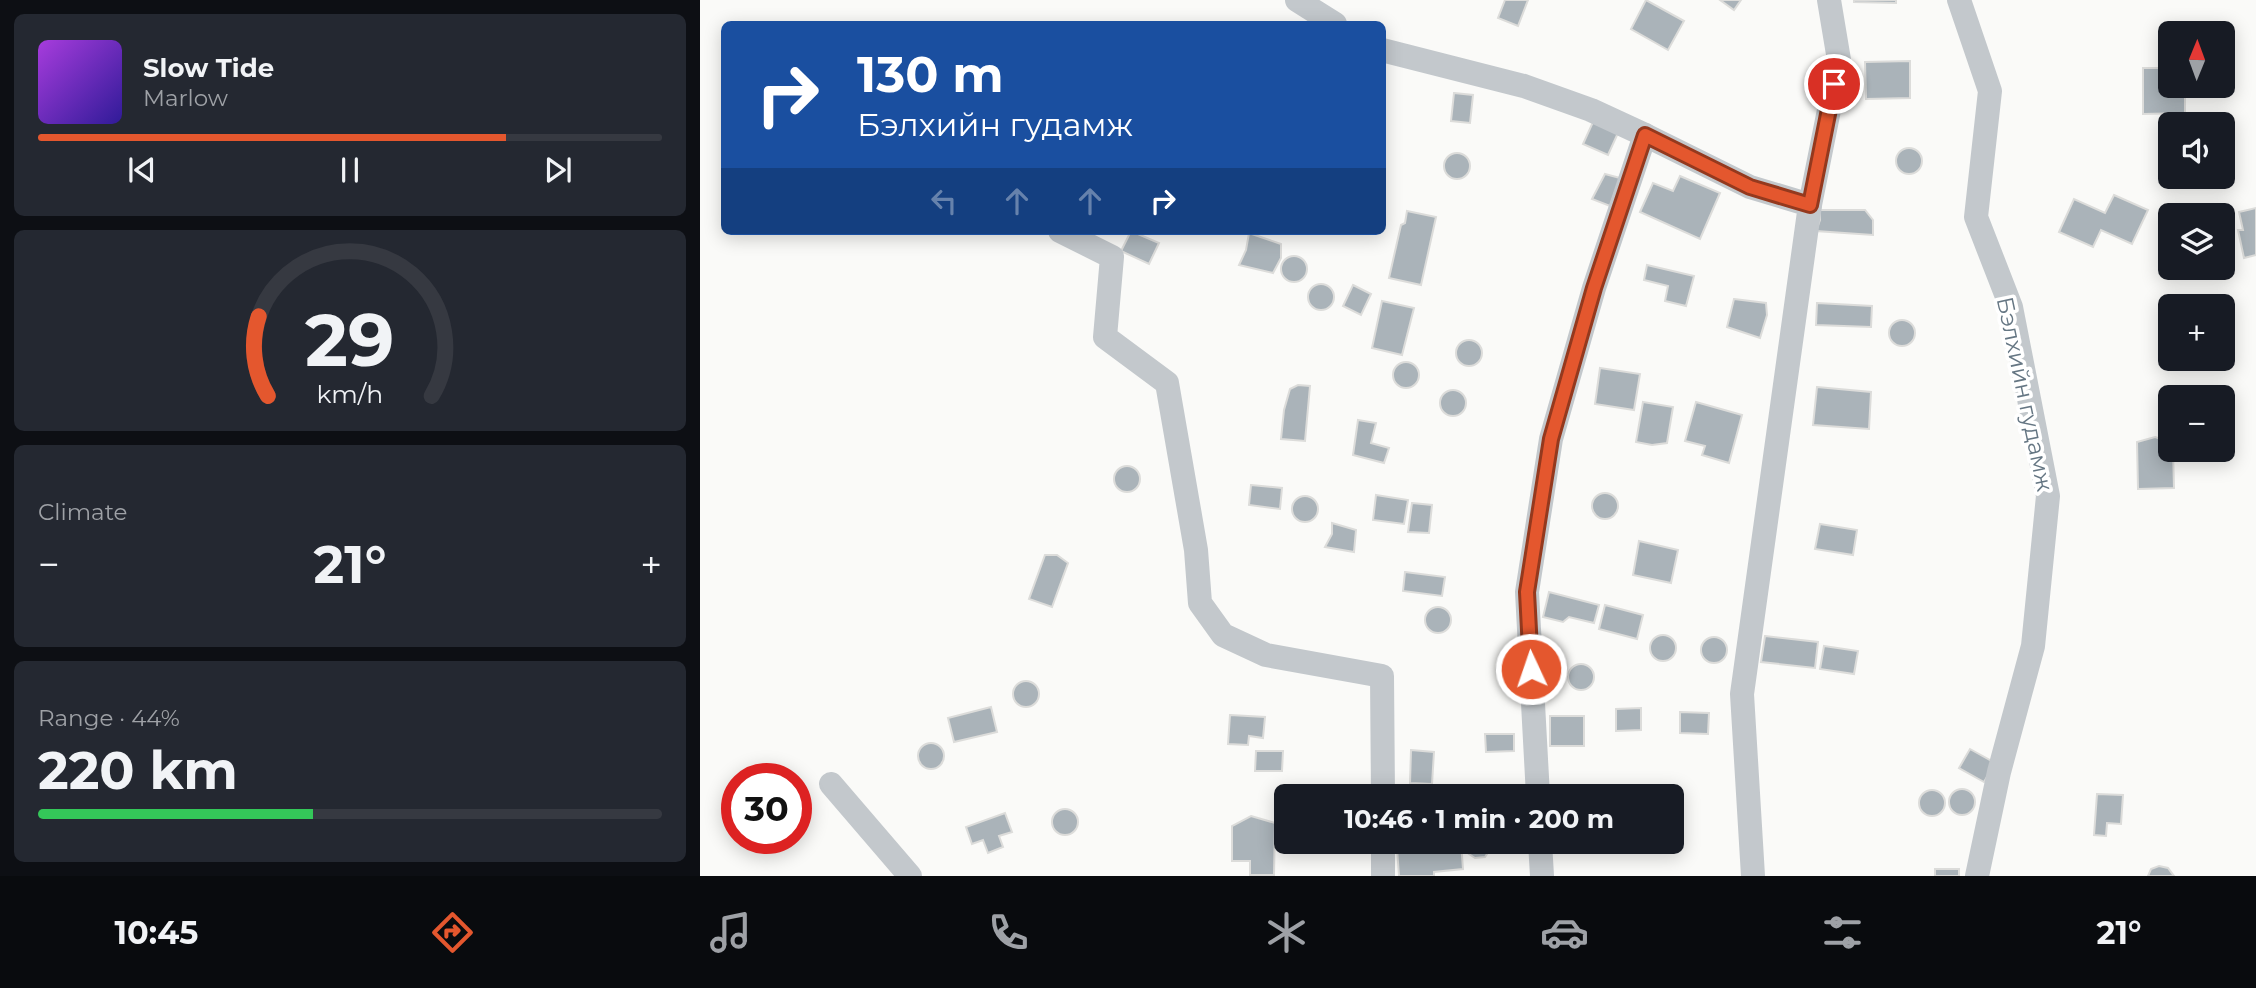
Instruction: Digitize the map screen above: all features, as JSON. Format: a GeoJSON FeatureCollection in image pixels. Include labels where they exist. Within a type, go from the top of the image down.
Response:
{"type":"FeatureCollection","features":[{"type":"Feature","properties":{"kind":"street"},"geometry":{"type":"LineString","coordinates":[[1297,0],[1330,21]]}},
{"type":"Feature","properties":{"kind":"street"},"geometry":{"type":"LineString","coordinates":[[1753,876],[1742,694],[1810,205],[1839,60],[1829,0]]}},
{"type":"Feature","properties":{"kind":"street","name":"Бэлхийн гудамж"},"geometry":{"type":"LineString","coordinates":[[1959,0],[1990,91],[1976,217],[2011,307],[2048,496],[2034,646],[1999,772],[1977,876]]}},
{"type":"Feature","properties":{"kind":"street"},"geometry":{"type":"LineString","coordinates":[[1386,51],[1524,86],[1591,110],[1750,187],[1810,205]]}},
{"type":"Feature","properties":{"kind":"street"},"geometry":{"type":"LineString","coordinates":[[1537,784],[1527,592],[1551,439],[1594,288],[1645,135]]}},
{"type":"Feature","properties":{"kind":"street"},"geometry":{"type":"LineString","coordinates":[[1068,235],[1112,257],[1105,337],[1167,383],[1196,550],[1200,603],[1223,635],[1266,655],[1382,676],[1383,784]]}},
{"type":"Feature","properties":{"kind":"street"},"geometry":{"type":"LineString","coordinates":[[831,784],[910,876]]}},
{"type":"Feature","properties":{"kind":"street"},"geometry":{"type":"LineString","coordinates":[[1383,854],[1383,876]]}},
{"type":"Feature","properties":{"kind":"street"},"geometry":{"type":"LineString","coordinates":[[1541,854],[1542,876]]}},
{"type":"Feature","properties":{"kind":"building"},"geometry":{"type":"Polygon","coordinates":[[[1505,0],[1528,0],[1518,26],[1498,18],[1505,0]]]}},
{"type":"Feature","properties":{"kind":"building"},"geometry":{"type":"Polygon","coordinates":[[[1646,0],[1684,21],[1668,50],[1631,29],[1646,0]]]}},
{"type":"Feature","properties":{"kind":"building"},"geometry":{"type":"Polygon","coordinates":[[[1720,0],[1741,0],[1734,10],[1720,0]]]}},
{"type":"Feature","properties":{"kind":"building"},"geometry":{"type":"Polygon","coordinates":[[[1896,0],[1896,3],[1854,2],[1896,0]]]}},
{"type":"Feature","properties":{"kind":"building"},"geometry":{"type":"Polygon","coordinates":[[[1910,61],[1910,98],[1866,99],[1865,62],[1910,61]]]}},
{"type":"Feature","properties":{"kind":"building"},"geometry":{"type":"Polygon","coordinates":[[[2143,68],[2158,68],[2158,98],[2185,98],[2185,112],[2143,114],[2143,68]]]}},
{"type":"Feature","properties":{"kind":"building"},"geometry":{"type":"Polygon","coordinates":[[[1454,93],[1473,95],[1470,123],[1451,121],[1454,93]]]}},
{"type":"Feature","properties":{"kind":"building"},"geometry":{"type":"Polygon","coordinates":[[[1593,122],[1618,133],[1608,155],[1583,144],[1593,122]]]}},
{"type":"Feature","properties":{"kind":"building"},"geometry":{"type":"Polygon","coordinates":[[[1909,148],[1919,151],[1922,161],[1919,171],[1909,174],[1899,171],[1896,161],[1899,151],[1909,148]]]}},
{"type":"Feature","properties":{"kind":"building"},"geometry":{"type":"Polygon","coordinates":[[[1457,153],[1466,157],[1470,166],[1466,175],[1457,179],[1448,175],[1444,166],[1448,157],[1457,153]]]}},
{"type":"Feature","properties":{"kind":"building"},"geometry":{"type":"Polygon","coordinates":[[[1605,174],[1620,178],[1610,206],[1592,199],[1605,174]]]}},
{"type":"Feature","properties":{"kind":"building"},"geometry":{"type":"Polygon","coordinates":[[[1680,176],[1720,193],[1700,239],[1640,212],[1653,183],[1673,191],[1680,176]]]}},
{"type":"Feature","properties":{"kind":"building"},"geometry":{"type":"Polygon","coordinates":[[[2114,195],[2148,210],[2132,244],[2101,230],[2093,247],[2059,232],[2074,199],[2105,213],[2114,195]]]}},
{"type":"Feature","properties":{"kind":"building"},"geometry":{"type":"Polygon","coordinates":[[[2256,208],[2256,255],[2244,258],[2238,230],[2243,230],[2239,212],[2256,208]]]}},
{"type":"Feature","properties":{"kind":"building"},"geometry":{"type":"Polygon","coordinates":[[[1820,210],[1865,210],[1873,220],[1873,235],[1816,231],[1820,210]]]}},
{"type":"Feature","properties":{"kind":"building"},"geometry":{"type":"Polygon","coordinates":[[[1407,211],[1436,217],[1421,285],[1389,278],[1401,225],[1405,223],[1407,211]]]}},
{"type":"Feature","properties":{"kind":"building"},"geometry":{"type":"Polygon","coordinates":[[[1129,235],[1140,235],[1159,243],[1149,264],[1121,251],[1129,235]]]}},
{"type":"Feature","properties":{"kind":"building"},"geometry":{"type":"Polygon","coordinates":[[[1249,235],[1255,235],[1281,244],[1281,258],[1273,273],[1239,265],[1249,235]]]}},
{"type":"Feature","properties":{"kind":"building"},"geometry":{"type":"Polygon","coordinates":[[[1294,256],[1303,260],[1307,269],[1303,278],[1294,282],[1285,278],[1281,269],[1285,260],[1294,256]]]}},
{"type":"Feature","properties":{"kind":"building"},"geometry":{"type":"Polygon","coordinates":[[[1647,265],[1694,276],[1686,306],[1665,301],[1668,286],[1644,280],[1647,265]]]}},
{"type":"Feature","properties":{"kind":"building"},"geometry":{"type":"Polygon","coordinates":[[[1321,284],[1330,288],[1334,297],[1330,306],[1321,310],[1312,306],[1308,297],[1312,288],[1321,284]]]}},
{"type":"Feature","properties":{"kind":"building"},"geometry":{"type":"Polygon","coordinates":[[[1353,285],[1371,294],[1361,315],[1343,306],[1353,285]]]}},
{"type":"Feature","properties":{"kind":"building"},"geometry":{"type":"Polygon","coordinates":[[[1734,299],[1766,303],[1767,315],[1760,338],[1727,327],[1734,299]]]}},
{"type":"Feature","properties":{"kind":"building"},"geometry":{"type":"Polygon","coordinates":[[[1382,301],[1414,308],[1402,355],[1372,348],[1382,301]]]}},
{"type":"Feature","properties":{"kind":"building"},"geometry":{"type":"Polygon","coordinates":[[[1817,303],[1872,306],[1871,327],[1816,325],[1817,303]]]}},
{"type":"Feature","properties":{"kind":"building"},"geometry":{"type":"Polygon","coordinates":[[[1902,320],[1912,323],[1915,333],[1912,343],[1902,346],[1892,343],[1889,333],[1892,323],[1902,320]]]}},
{"type":"Feature","properties":{"kind":"building"},"geometry":{"type":"Polygon","coordinates":[[[1469,340],[1478,344],[1482,353],[1478,362],[1469,366],[1460,362],[1456,353],[1460,344],[1469,340]]]}},
{"type":"Feature","properties":{"kind":"building"},"geometry":{"type":"Polygon","coordinates":[[[1406,362],[1415,366],[1419,375],[1415,384],[1406,388],[1397,384],[1393,375],[1397,366],[1406,362]]]}},
{"type":"Feature","properties":{"kind":"building"},"geometry":{"type":"Polygon","coordinates":[[[1600,368],[1640,374],[1634,410],[1595,404],[1600,368]]]}},
{"type":"Feature","properties":{"kind":"building"},"geometry":{"type":"Polygon","coordinates":[[[1298,385],[1310,386],[1305,441],[1281,439],[1284,410],[1290,389],[1298,385]]]}},
{"type":"Feature","properties":{"kind":"building"},"geometry":{"type":"Polygon","coordinates":[[[1817,387],[1871,392],[1869,429],[1813,425],[1817,387]]]}},
{"type":"Feature","properties":{"kind":"building"},"geometry":{"type":"Polygon","coordinates":[[[1453,390],[1462,394],[1466,403],[1462,412],[1453,416],[1444,412],[1440,403],[1444,394],[1453,390]]]}},
{"type":"Feature","properties":{"kind":"building"},"geometry":{"type":"Polygon","coordinates":[[[1643,402],[1673,407],[1667,443],[1652,445],[1636,442],[1643,402]]]}},
{"type":"Feature","properties":{"kind":"building"},"geometry":{"type":"Polygon","coordinates":[[[1696,402],[1742,415],[1729,463],[1702,455],[1705,446],[1685,441],[1696,402]]]}},
{"type":"Feature","properties":{"kind":"building"},"geometry":{"type":"Polygon","coordinates":[[[1358,420],[1376,423],[1371,443],[1389,448],[1384,463],[1353,455],[1358,420]]]}},
{"type":"Feature","properties":{"kind":"building"},"geometry":{"type":"Polygon","coordinates":[[[2158,438],[2158,462],[2173,462],[2174,488],[2138,489],[2137,442],[2158,438]]]}},
{"type":"Feature","properties":{"kind":"building"},"geometry":{"type":"Polygon","coordinates":[[[1127,466],[1136,470],[1140,479],[1136,488],[1127,492],[1118,488],[1114,479],[1118,470],[1127,466]]]}},
{"type":"Feature","properties":{"kind":"building"},"geometry":{"type":"Polygon","coordinates":[[[1251,485],[1282,488],[1280,509],[1249,505],[1251,485]]]}},
{"type":"Feature","properties":{"kind":"building"},"geometry":{"type":"Polygon","coordinates":[[[1605,493],[1615,496],[1618,506],[1615,516],[1605,519],[1595,516],[1592,506],[1595,496],[1605,493]]]}},
{"type":"Feature","properties":{"kind":"building"},"geometry":{"type":"Polygon","coordinates":[[[1376,495],[1408,500],[1404,524],[1373,520],[1376,495]]]}},
{"type":"Feature","properties":{"kind":"building"},"geometry":{"type":"Polygon","coordinates":[[[1305,496],[1314,500],[1318,509],[1314,518],[1305,522],[1296,518],[1292,509],[1296,500],[1305,496]]]}},
{"type":"Feature","properties":{"kind":"building"},"geometry":{"type":"Polygon","coordinates":[[[1412,503],[1432,505],[1429,533],[1408,532],[1412,503]]]}},
{"type":"Feature","properties":{"kind":"building"},"geometry":{"type":"Polygon","coordinates":[[[1332,523],[1356,530],[1354,552],[1325,547],[1332,534],[1332,523]]]}},
{"type":"Feature","properties":{"kind":"building"},"geometry":{"type":"Polygon","coordinates":[[[1820,524],[1857,530],[1853,555],[1815,549],[1820,524]]]}},
{"type":"Feature","properties":{"kind":"building"},"geometry":{"type":"Polygon","coordinates":[[[1639,541],[1678,550],[1671,583],[1633,575],[1639,541]]]}},
{"type":"Feature","properties":{"kind":"building"},"geometry":{"type":"Polygon","coordinates":[[[1045,555],[1057,555],[1068,563],[1052,607],[1029,599],[1045,555]]]}},
{"type":"Feature","properties":{"kind":"building"},"geometry":{"type":"Polygon","coordinates":[[[1405,572],[1445,577],[1442,596],[1403,591],[1405,572]]]}},
{"type":"Feature","properties":{"kind":"building"},"geometry":{"type":"Polygon","coordinates":[[[1549,592],[1599,605],[1594,623],[1569,617],[1563,622],[1543,617],[1549,592]]]}},
{"type":"Feature","properties":{"kind":"building"},"geometry":{"type":"Polygon","coordinates":[[[1605,605],[1643,615],[1637,639],[1599,629],[1605,605]]]}},
{"type":"Feature","properties":{"kind":"building"},"geometry":{"type":"Polygon","coordinates":[[[1438,607],[1447,611],[1451,620],[1447,629],[1438,633],[1429,629],[1425,620],[1429,611],[1438,607]]]}},
{"type":"Feature","properties":{"kind":"building"},"geometry":{"type":"Polygon","coordinates":[[[1663,635],[1672,639],[1676,648],[1672,657],[1663,661],[1654,657],[1650,648],[1654,639],[1663,635]]]}},
{"type":"Feature","properties":{"kind":"building"},"geometry":{"type":"Polygon","coordinates":[[[1765,636],[1818,642],[1815,668],[1761,662],[1765,636]]]}},
{"type":"Feature","properties":{"kind":"building"},"geometry":{"type":"Polygon","coordinates":[[[1714,637],[1724,640],[1727,650],[1724,660],[1714,663],[1704,660],[1701,650],[1704,640],[1714,637]]]}},
{"type":"Feature","properties":{"kind":"building"},"geometry":{"type":"Polygon","coordinates":[[[1824,646],[1858,651],[1854,674],[1820,669],[1824,646]]]}},
{"type":"Feature","properties":{"kind":"building"},"geometry":{"type":"Polygon","coordinates":[[[1581,664],[1590,668],[1594,677],[1590,686],[1581,690],[1572,686],[1568,677],[1572,668],[1581,664]]]}},
{"type":"Feature","properties":{"kind":"building"},"geometry":{"type":"Polygon","coordinates":[[[1026,681],[1035,685],[1039,694],[1035,703],[1026,707],[1017,703],[1013,694],[1017,685],[1026,681]]]}},
{"type":"Feature","properties":{"kind":"building"},"geometry":{"type":"Polygon","coordinates":[[[991,707],[997,732],[954,742],[948,718],[991,707]]]}},
{"type":"Feature","properties":{"kind":"building"},"geometry":{"type":"Polygon","coordinates":[[[1641,708],[1641,730],[1616,731],[1616,709],[1641,708]]]}},
{"type":"Feature","properties":{"kind":"building"},"geometry":{"type":"Polygon","coordinates":[[[1680,712],[1709,713],[1708,734],[1680,733],[1680,712]]]}},
{"type":"Feature","properties":{"kind":"building"},"geometry":{"type":"Polygon","coordinates":[[[1230,715],[1265,717],[1263,738],[1249,736],[1248,745],[1228,744],[1230,715]]]}},
{"type":"Feature","properties":{"kind":"building"},"geometry":{"type":"Polygon","coordinates":[[[1550,716],[1584,716],[1584,746],[1550,746],[1550,716]]]}},
{"type":"Feature","properties":{"kind":"building"},"geometry":{"type":"Polygon","coordinates":[[[1485,734],[1514,734],[1514,751],[1486,752],[1485,734]]]}},
{"type":"Feature","properties":{"kind":"building"},"geometry":{"type":"Polygon","coordinates":[[[931,743],[940,747],[944,756],[940,765],[931,769],[922,765],[918,756],[922,747],[931,743]]]}},
{"type":"Feature","properties":{"kind":"building"},"geometry":{"type":"Polygon","coordinates":[[[1970,749],[1995,763],[1984,782],[1959,768],[1970,749]]]}},
{"type":"Feature","properties":{"kind":"building"},"geometry":{"type":"Polygon","coordinates":[[[1411,750],[1434,752],[1432,784],[1410,783],[1411,750]]]}},
{"type":"Feature","properties":{"kind":"building"},"geometry":{"type":"Polygon","coordinates":[[[1256,751],[1283,751],[1282,771],[1255,771],[1256,751]]]}},
{"type":"Feature","properties":{"kind":"building"},"geometry":{"type":"Polygon","coordinates":[[[1962,789],[1971,793],[1975,802],[1971,811],[1962,815],[1953,811],[1949,802],[1953,793],[1962,789]]]}},
{"type":"Feature","properties":{"kind":"building"},"geometry":{"type":"Polygon","coordinates":[[[1932,790],[1942,793],[1945,803],[1942,813],[1932,816],[1922,813],[1919,803],[1922,793],[1932,790]]]}},
{"type":"Feature","properties":{"kind":"building"},"geometry":{"type":"Polygon","coordinates":[[[2097,794],[2123,795],[2121,824],[2107,823],[2106,836],[2094,835],[2097,794]]]}},
{"type":"Feature","properties":{"kind":"building"},"geometry":{"type":"Polygon","coordinates":[[[1065,809],[1074,813],[1078,822],[1074,831],[1065,835],[1056,831],[1052,822],[1056,813],[1065,809]]]}},
{"type":"Feature","properties":{"kind":"building"},"geometry":{"type":"Polygon","coordinates":[[[1005,813],[1012,832],[999,836],[1003,847],[988,853],[983,840],[972,844],[966,827],[1005,813]]]}},
{"type":"Feature","properties":{"kind":"building"},"geometry":{"type":"Polygon","coordinates":[[[1251,816],[1274,823],[1274,875],[1250,875],[1250,861],[1232,861],[1232,826],[1251,816]]]}},
{"type":"Feature","properties":{"kind":"building"},"geometry":{"type":"Polygon","coordinates":[[[1397,854],[1462,854],[1463,869],[1434,872],[1434,876],[1399,876],[1397,854]]]}},
{"type":"Feature","properties":{"kind":"building"},"geometry":{"type":"Polygon","coordinates":[[[1469,854],[1487,854],[1485,857],[1475,858],[1469,854]]]}},
{"type":"Feature","properties":{"kind":"building"},"geometry":{"type":"Polygon","coordinates":[[[2159,866],[2168,868],[2174,876],[2148,876],[2151,869],[2159,866]]]}},
{"type":"Feature","properties":{"kind":"building"},"geometry":{"type":"Polygon","coordinates":[[[1935,869],[1959,869],[1959,876],[1935,876],[1935,869]]]}},
{"type":"Feature","properties":{"kind":"route"},"geometry":{"type":"LineString","coordinates":[[1531,669],[1527,592],[1551,439],[1594,288],[1645,135],[1750,187],[1810,205],[1834,84]]}}]}
